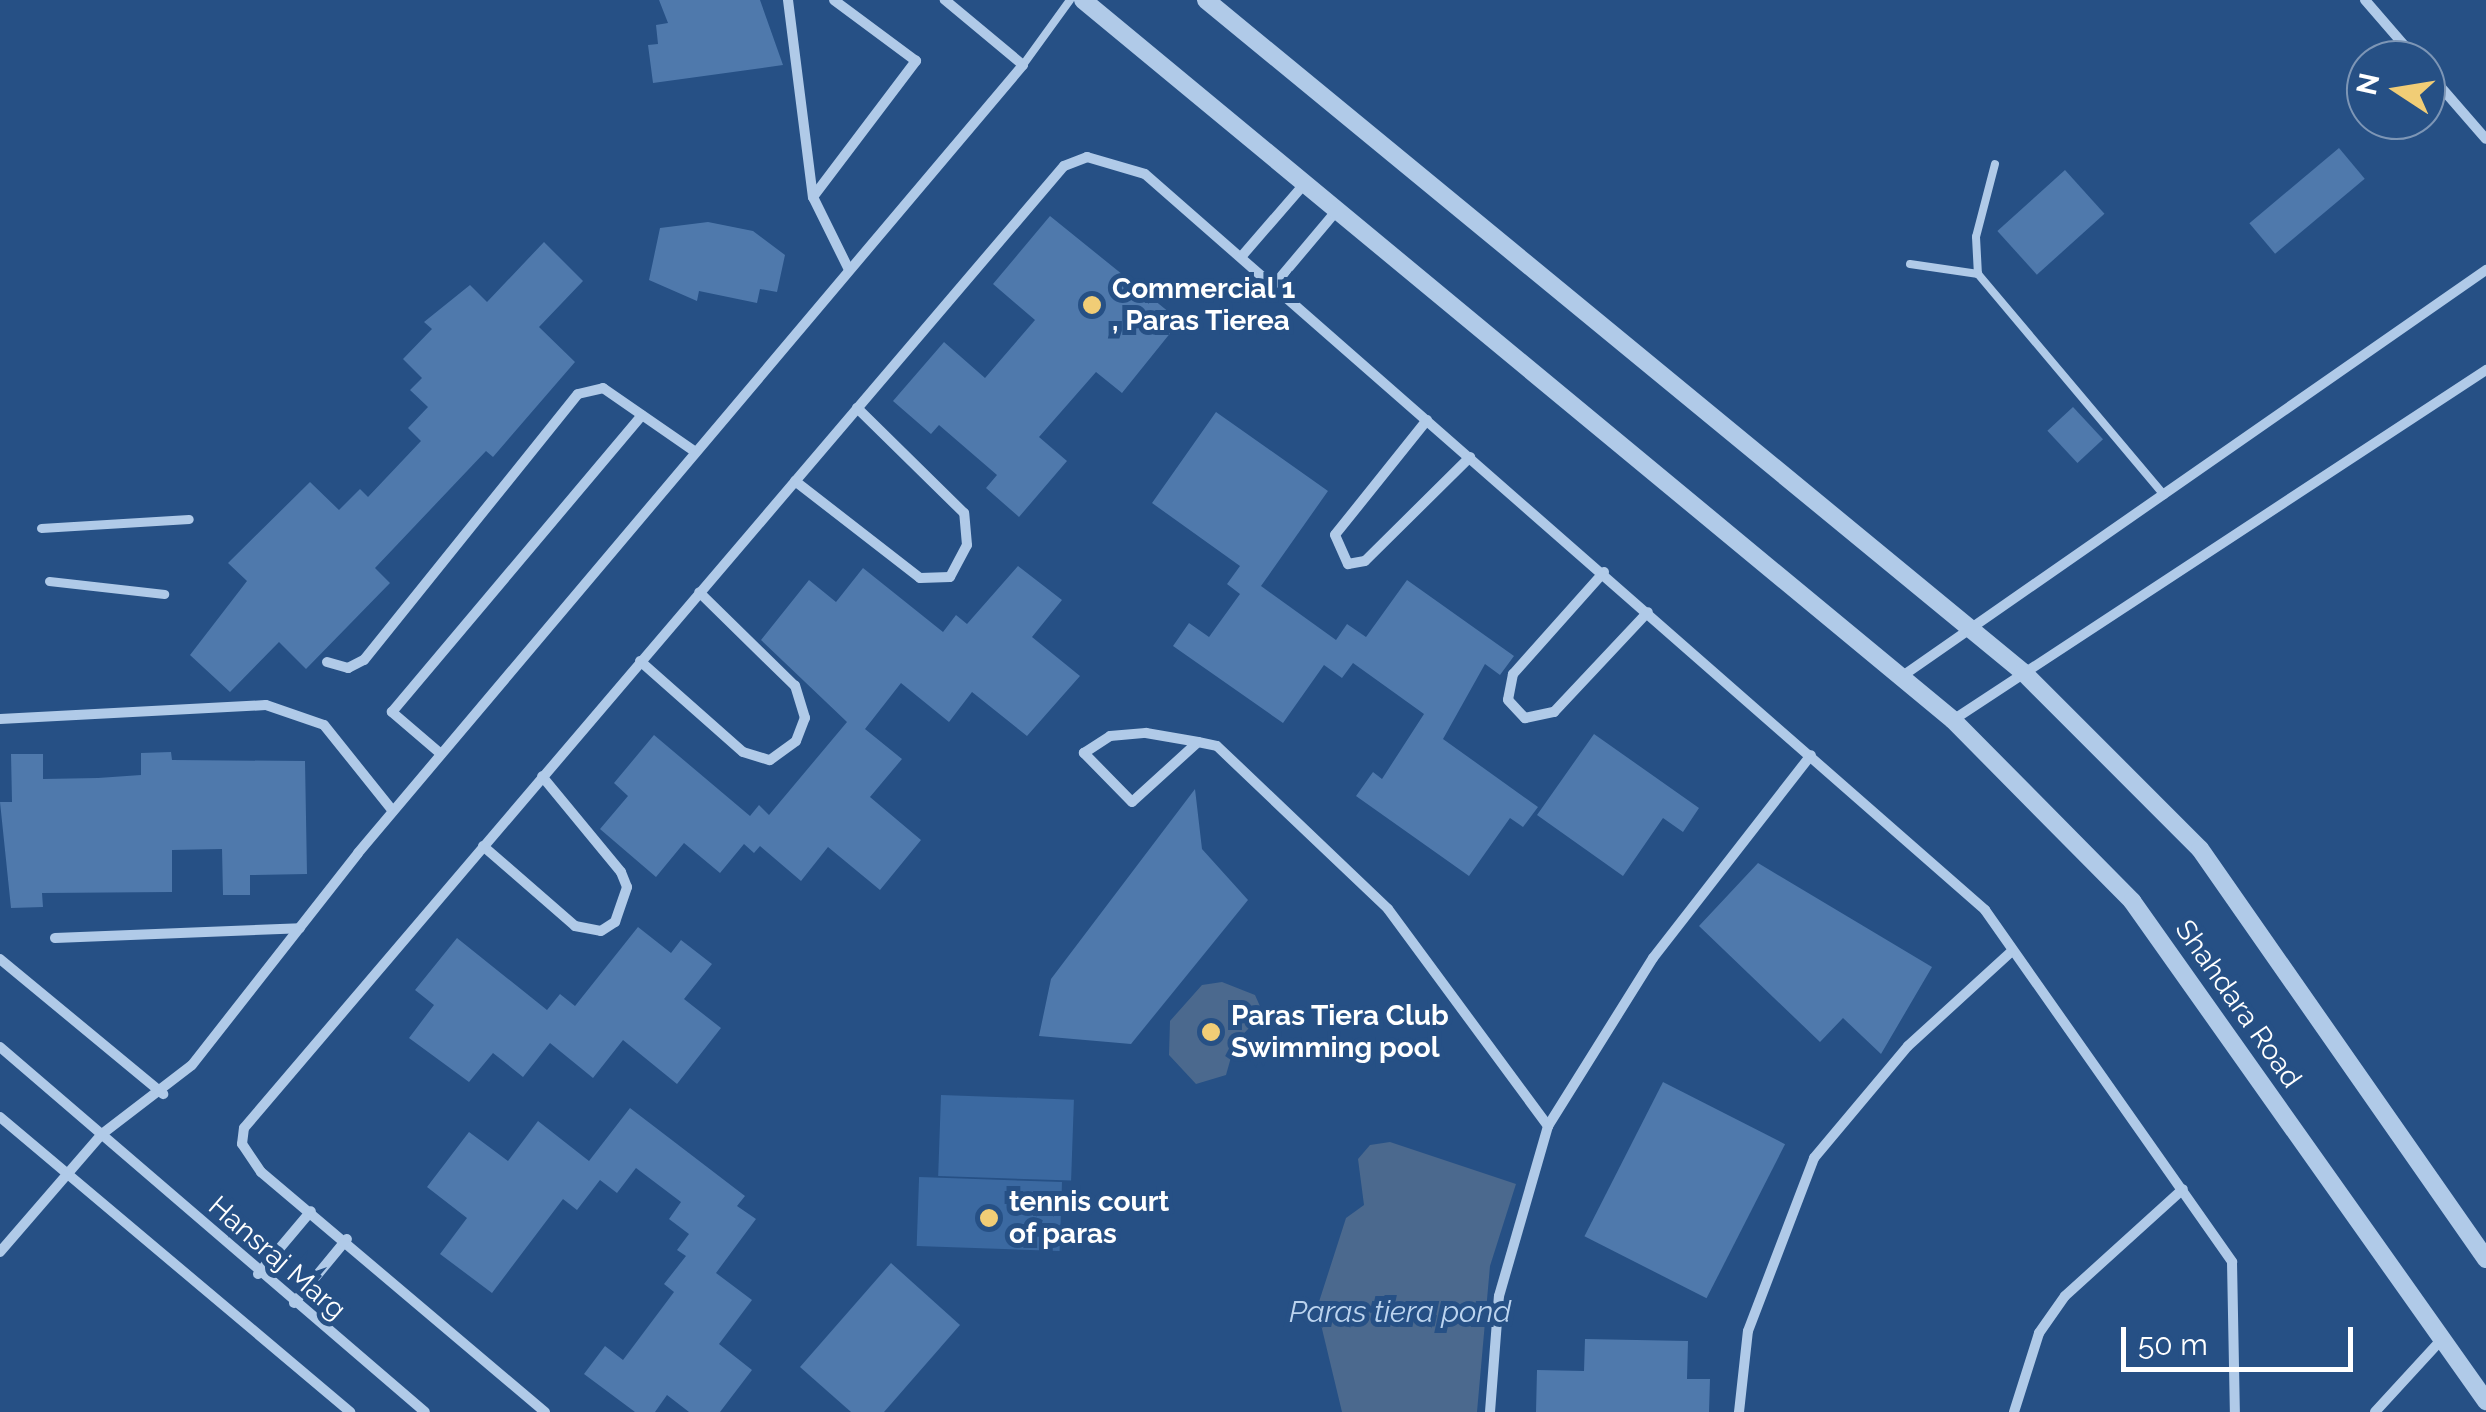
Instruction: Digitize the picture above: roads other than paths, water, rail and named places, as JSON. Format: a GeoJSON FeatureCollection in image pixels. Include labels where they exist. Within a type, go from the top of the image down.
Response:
{"type":"FeatureCollection","features":[{"type":"Feature","properties":{"kind":"street"},"geometry":{"type":"LineString","coordinates":[[788,0],[813,197],[850,270]]}},
{"type":"Feature","properties":{"kind":"street"},"geometry":{"type":"LineString","coordinates":[[813,197],[916,62],[834,0]]}},
{"type":"Feature","properties":{"kind":"street"},"geometry":{"type":"LineString","coordinates":[[0,1252],[102,1134],[163,1094],[440,754],[1023,64],[945,0]]}},
{"type":"Feature","properties":{"kind":"street","name":"Shahdara Road"},"geometry":{"type":"LineString","coordinates":[[1083,0],[1954,720],[2132,900],[2486,1402]]}},
{"type":"Feature","properties":{"kind":"street","name":"Shahdara Road"},"geometry":{"type":"LineString","coordinates":[[1206,0],[2023,672],[2200,849],[2486,1259]]}},
{"type":"Feature","properties":{"kind":"street"},"geometry":{"type":"LineString","coordinates":[[2365,0],[2400,40]]}},
{"type":"Feature","properties":{"kind":"street"},"geometry":{"type":"LineString","coordinates":[[2446,93],[2486,140]]}},
{"type":"Feature","properties":{"kind":"street"},"geometry":{"type":"LineString","coordinates":[[545,1412],[248,1158],[244,1128],[1064,166],[1087,156],[1145,174],[1604,572],[1985,910],[2183,1188],[2237,1278],[2235,1412]]}},
{"type":"Feature","properties":{"kind":"street"},"geometry":{"type":"LineString","coordinates":[[1241,257],[1307,182]]}},
{"type":"Feature","properties":{"kind":"street"},"geometry":{"type":"LineString","coordinates":[[1274,286],[1339,208]]}},
{"type":"Feature","properties":{"kind":"street"},"geometry":{"type":"LineString","coordinates":[[1902,678],[2486,270]]}},
{"type":"Feature","properties":{"kind":"street"},"geometry":{"type":"LineString","coordinates":[[1954,720],[2486,370]]}},
{"type":"Feature","properties":{"kind":"street"},"geometry":{"type":"LineString","coordinates":[[327,662],[364,660],[578,394],[603,388],[694,451]]}},
{"type":"Feature","properties":{"kind":"street"},"geometry":{"type":"LineString","coordinates":[[794,481],[920,578],[950,576],[968,544],[964,512],[857,408]]}},
{"type":"Feature","properties":{"kind":"street"},"geometry":{"type":"LineString","coordinates":[[440,754],[392,712],[642,415]]}},
{"type":"Feature","properties":{"kind":"street"},"geometry":{"type":"LineString","coordinates":[[1428,420],[1334,535],[1348,564],[1365,561],[1470,457]]}},
{"type":"Feature","properties":{"kind":"street"},"geometry":{"type":"LineString","coordinates":[[41,528],[189,519]]}},
{"type":"Feature","properties":{"kind":"street"},"geometry":{"type":"LineString","coordinates":[[1604,572],[1513,674],[1508,700],[1525,718],[1554,712],[1648,612]]}},
{"type":"Feature","properties":{"kind":"street"},"geometry":{"type":"LineString","coordinates":[[49,582],[164,594]]}},
{"type":"Feature","properties":{"kind":"street"},"geometry":{"type":"LineString","coordinates":[[640,661],[743,752],[770,760],[796,741],[805,718],[795,686],[699,592]]}},
{"type":"Feature","properties":{"kind":"street"},"geometry":{"type":"LineString","coordinates":[[0,719],[266,705],[324,725],[393,811]]}},
{"type":"Feature","properties":{"kind":"street"},"geometry":{"type":"LineString","coordinates":[[1198,742],[1132,802],[1084,754],[1110,736],[1198,742],[1217,746],[1388,909],[1548,1126]]}},
{"type":"Feature","properties":{"kind":"street"},"geometry":{"type":"LineString","coordinates":[[1490,1412],[1496,1313],[1548,1126],[1653,958],[1811,754]]}},
{"type":"Feature","properties":{"kind":"street"},"geometry":{"type":"LineString","coordinates":[[483,846],[575,926],[602,932],[615,922],[627,887],[622,872],[542,776]]}},
{"type":"Feature","properties":{"kind":"street"},"geometry":{"type":"LineString","coordinates":[[55,938],[300,928]]}},
{"type":"Feature","properties":{"kind":"street"},"geometry":{"type":"LineString","coordinates":[[1739,1412],[1748,1331],[1814,1158],[1908,1046],[2012,951]]}},
{"type":"Feature","properties":{"kind":"street"},"geometry":{"type":"LineString","coordinates":[[0,959],[163,1094]]}},
{"type":"Feature","properties":{"kind":"street","name":"Hansraj Marg"},"geometry":{"type":"LineString","coordinates":[[0,1047],[258,1274],[426,1412]]}},
{"type":"Feature","properties":{"kind":"street"},"geometry":{"type":"LineString","coordinates":[[0,1117],[350,1412]]}},
{"type":"Feature","properties":{"kind":"street"},"geometry":{"type":"LineString","coordinates":[[2014,1412],[2039,1333],[2065,1296],[2183,1188]]}},
{"type":"Feature","properties":{"kind":"street"},"geometry":{"type":"LineString","coordinates":[[258,1274],[311,1211]]}},
{"type":"Feature","properties":{"kind":"street"},"geometry":{"type":"LineString","coordinates":[[294,1304],[348,1240]]}},
{"type":"Feature","properties":{"kind":"street"},"geometry":{"type":"LineString","coordinates":[[2375,1412],[2442,1340]]}},
{"type":"Feature","properties":{"kind":"lane"},"geometry":{"type":"LineString","coordinates":[[1023,64],[1070,0]]}},
{"type":"Feature","properties":{"kind":"lane"},"geometry":{"type":"LineString","coordinates":[[1995,164],[1976,238],[1978,274],[2164,495]]}},
{"type":"Feature","properties":{"kind":"lane"},"geometry":{"type":"LineString","coordinates":[[1910,264],[1978,274]]}},
{"type":"Feature","properties":{"kind":"water","name":"Paras Tiera Club Swimming pool"},"geometry":{"type":"Polygon","coordinates":[[[1222,982],[1255,995],[1263,1013],[1235,1043],[1226,1075],[1196,1084],[1169,1055],[1170,1021],[1202,985],[1222,982]]]}},
{"type":"Feature","properties":{"kind":"water","name":"Paras tiera pond"},"geometry":{"type":"Polygon","coordinates":[[[1390,1142],[1516,1184],[1490,1266],[1477,1412],[1342,1412],[1317,1308],[1346,1218],[1364,1205],[1358,1159],[1370,1145],[1390,1142]]]}},
{"type":"Feature","properties":{"kind":"place","name":"Commercial 1 , Paras Tierea"},"geometry":{"type":"Point","coordinates":[1092,305]}},
{"type":"Feature","properties":{"kind":"place","name":"Paras Tiera Club Swimming pool"},"geometry":{"type":"Point","coordinates":[1211,1032]}},
{"type":"Feature","properties":{"kind":"place","name":"tennis court of paras"},"geometry":{"type":"Point","coordinates":[989,1218]}}]}
